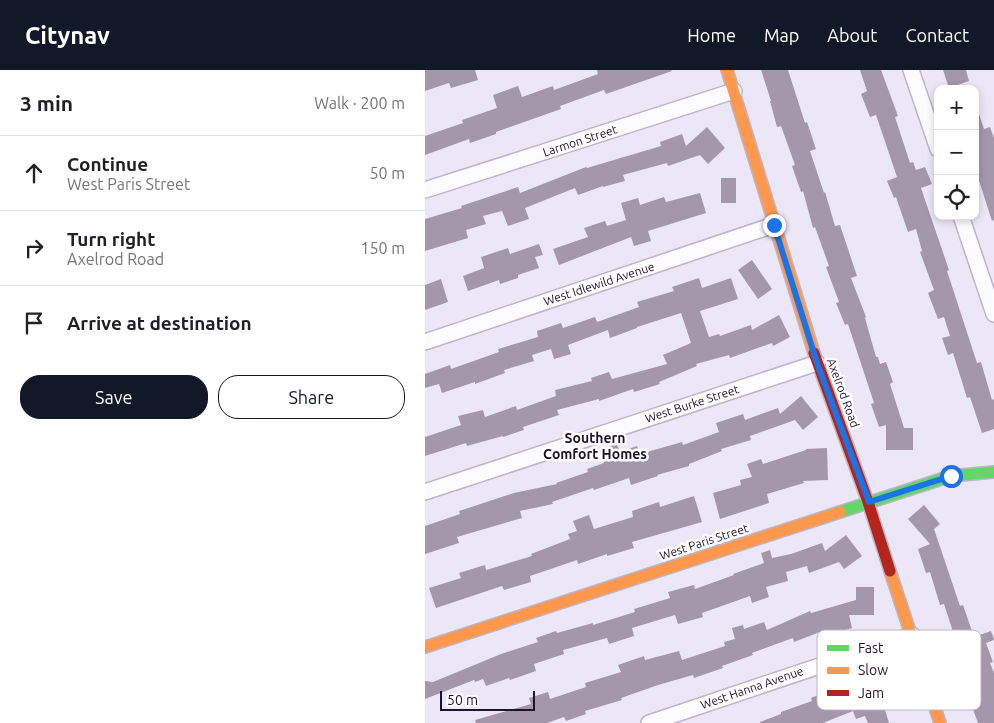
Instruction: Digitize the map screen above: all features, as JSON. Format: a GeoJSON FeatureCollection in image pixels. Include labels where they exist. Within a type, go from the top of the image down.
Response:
{"type":"FeatureCollection","features":[{"type":"Feature","properties":{"kind":"street","name":"Axelrod Road"},"geometry":{"type":"LineString","coordinates":[[727,70],[817,363],[869,502],[910,630]]}},
{"type":"Feature","properties":{"kind":"street"},"geometry":{"type":"LineString","coordinates":[[911,70],[934,137]]}},
{"type":"Feature","properties":{"kind":"street","name":"Larmon Street"},"geometry":{"type":"LineString","coordinates":[[425,190],[734,91]]}},
{"type":"Feature","properties":{"kind":"street"},"geometry":{"type":"LineString","coordinates":[[962,220],[994,314]]}},
{"type":"Feature","properties":{"kind":"street","name":"West Idlewild Avenue"},"geometry":{"type":"LineString","coordinates":[[425,342],[774,225]]}},
{"type":"Feature","properties":{"kind":"street","name":"West Burke Street"},"geometry":{"type":"LineString","coordinates":[[425,492],[817,363]]}},
{"type":"Feature","properties":{"kind":"street","name":"West Paris Street"},"geometry":{"type":"LineString","coordinates":[[425,647],[951,476],[994,472]]}},
{"type":"Feature","properties":{"kind":"street","name":"West Hanna Avenue"},"geometry":{"type":"LineString","coordinates":[[649,723],[817,667]]}},
{"type":"Feature","properties":{"kind":"street","name":"Axelrod Road"},"geometry":{"type":"LineString","coordinates":[[936,710],[940,723]]}},
{"type":"Feature","properties":{"kind":"building"},"geometry":{"type":"Polygon","coordinates":[[[425,70],[475,70],[478,80],[451,88],[449,83],[425,91],[425,70]]]}},
{"type":"Feature","properties":{"kind":"building"},"geometry":{"type":"Polygon","coordinates":[[[597,70],[672,71],[606,94],[604,90],[560,106],[561,109],[496,132],[496,134],[470,143],[469,139],[425,155],[425,136],[463,123],[462,120],[497,108],[493,95],[518,86],[522,97],[553,86],[554,90],[598,74],[597,70]]]}},
{"type":"Feature","properties":{"kind":"building"},"geometry":{"type":"Polygon","coordinates":[[[761,70],[788,70],[805,123],[807,122],[816,149],[810,151],[835,226],[840,225],[857,276],[851,278],[866,317],[876,357],[878,357],[880,364],[886,362],[893,382],[890,384],[904,428],[913,428],[913,450],[886,450],[886,425],[879,427],[871,404],[874,403],[848,324],[845,325],[836,303],[839,302],[826,267],[829,266],[815,227],[813,228],[803,191],[801,192],[792,166],[795,165],[781,126],[777,127],[761,70]]]}},
{"type":"Feature","properties":{"kind":"building"},"geometry":{"type":"Polygon","coordinates":[[[860,70],[881,70],[898,116],[895,117],[910,163],[913,162],[916,170],[925,167],[932,184],[921,188],[949,270],[947,271],[977,363],[981,362],[992,400],[994,399],[994,429],[982,433],[970,397],[967,398],[953,353],[948,355],[942,338],[950,336],[944,317],[938,319],[928,293],[934,290],[920,252],[922,251],[916,229],[908,232],[896,197],[894,198],[887,181],[897,177],[876,115],[870,117],[861,94],[867,91],[860,70]]]}},
{"type":"Feature","properties":{"kind":"building"},"geometry":{"type":"Polygon","coordinates":[[[943,70],[966,70],[969,81],[958,85],[948,85],[943,70]]]}},
{"type":"Feature","properties":{"kind":"building"},"geometry":{"type":"Polygon","coordinates":[[[979,114],[984,129],[990,127],[994,138],[994,220],[992,221],[979,180],[979,114]]]}},
{"type":"Feature","properties":{"kind":"building"},"geometry":{"type":"Polygon","coordinates":[[[707,127],[725,148],[708,164],[700,155],[668,166],[667,163],[623,175],[625,181],[578,195],[575,188],[525,208],[529,219],[508,226],[502,211],[483,216],[486,224],[466,230],[468,238],[425,251],[425,219],[462,208],[461,206],[518,187],[520,193],[586,167],[661,146],[660,142],[682,134],[686,146],[707,127]]]}},
{"type":"Feature","properties":{"kind":"building"},"geometry":{"type":"Polygon","coordinates":[[[721,178],[736,178],[736,203],[721,203],[721,178]]]}},
{"type":"Feature","properties":{"kind":"building"},"geometry":{"type":"Polygon","coordinates":[[[700,193],[706,213],[648,231],[651,241],[634,246],[631,237],[559,265],[553,249],[588,237],[584,228],[605,221],[607,226],[626,220],[621,203],[638,198],[640,205],[664,197],[666,202],[700,193]]]}},
{"type":"Feature","properties":{"kind":"building"},"geometry":{"type":"Polygon","coordinates":[[[539,244],[543,255],[535,257],[539,268],[500,284],[499,280],[468,291],[463,276],[484,268],[481,257],[508,248],[510,254],[539,244]]]}},
{"type":"Feature","properties":{"kind":"building"},"geometry":{"type":"Polygon","coordinates":[[[752,260],[772,289],[758,299],[738,270],[752,260]]]}},
{"type":"Feature","properties":{"kind":"building"},"geometry":{"type":"Polygon","coordinates":[[[699,278],[702,288],[731,278],[738,299],[700,311],[709,337],[719,334],[720,336],[751,325],[752,330],[779,315],[790,337],[773,346],[772,343],[730,358],[729,355],[696,364],[697,366],[659,382],[660,384],[634,392],[633,389],[599,401],[599,399],[557,410],[559,415],[523,427],[524,430],[503,437],[467,446],[466,443],[425,456],[425,437],[461,425],[458,416],[483,410],[485,417],[516,406],[517,410],[556,396],[555,390],[592,381],[591,378],[609,372],[612,379],[667,364],[663,355],[691,343],[681,313],[610,338],[608,330],[568,345],[571,354],[554,359],[551,349],[532,355],[534,361],[504,370],[505,373],[475,384],[475,382],[442,393],[439,384],[425,388],[425,374],[450,365],[451,369],[499,352],[498,349],[538,337],[537,331],[561,323],[563,328],[595,317],[597,322],[639,307],[637,302],[674,291],[672,287],[699,278]]]}},
{"type":"Feature","properties":{"kind":"building"},"geometry":{"type":"Polygon","coordinates":[[[441,279],[448,302],[425,310],[425,285],[441,279]]]}},
{"type":"Feature","properties":{"kind":"building"},"geometry":{"type":"Polygon","coordinates":[[[801,396],[818,417],[803,430],[795,420],[750,436],[751,440],[721,449],[722,451],[689,464],[689,466],[631,485],[629,478],[552,502],[553,504],[520,511],[522,518],[457,537],[459,543],[425,554],[425,526],[460,514],[459,511],[514,493],[557,484],[588,472],[587,469],[604,463],[599,450],[617,444],[620,452],[637,446],[640,454],[682,442],[683,445],[719,432],[716,423],[743,414],[745,420],[778,408],[780,414],[801,396]]]}},
{"type":"Feature","properties":{"kind":"building"},"geometry":{"type":"Polygon","coordinates":[[[827,448],[828,480],[803,481],[804,483],[767,494],[769,503],[720,519],[713,493],[741,485],[740,480],[752,477],[747,464],[761,459],[763,464],[806,449],[827,448]]]}},
{"type":"Feature","properties":{"kind":"building"},"geometry":{"type":"Polygon","coordinates":[[[694,496],[702,522],[632,542],[634,548],[607,556],[607,554],[578,564],[577,560],[530,576],[531,582],[504,590],[502,586],[436,608],[429,588],[461,578],[459,573],[485,565],[486,570],[532,556],[531,554],[570,539],[568,534],[577,531],[573,521],[589,515],[594,529],[633,517],[632,511],[659,502],[660,507],[694,496]]]}},
{"type":"Feature","properties":{"kind":"building"},"geometry":{"type":"Polygon","coordinates":[[[924,505],[940,524],[934,529],[960,606],[963,605],[972,630],[952,630],[944,604],[940,605],[930,572],[926,573],[918,549],[930,544],[908,519],[924,505]]]}},
{"type":"Feature","properties":{"kind":"building"},"geometry":{"type":"Polygon","coordinates":[[[846,535],[862,556],[844,569],[839,562],[809,573],[807,566],[786,572],[788,581],[766,587],[769,597],[752,603],[750,596],[702,613],[703,617],[678,624],[675,615],[632,628],[634,636],[609,644],[607,638],[563,650],[564,654],[534,664],[536,671],[510,680],[509,678],[486,686],[483,679],[475,682],[474,680],[425,699],[425,681],[433,682],[501,654],[538,642],[536,638],[556,631],[557,633],[593,623],[593,625],[635,612],[634,609],[670,598],[668,592],[694,585],[695,589],[734,575],[764,563],[761,553],[770,550],[772,558],[791,554],[822,543],[825,551],[846,535]]]}},
{"type":"Feature","properties":{"kind":"building"},"geometry":{"type":"Polygon","coordinates":[[[856,587],[874,587],[874,615],[849,615],[852,628],[845,630],[817,630],[817,633],[794,642],[793,638],[752,653],[753,655],[722,666],[723,668],[694,678],[693,675],[658,685],[621,698],[622,700],[585,711],[586,714],[566,721],[564,717],[547,723],[476,723],[475,720],[531,704],[529,698],[548,692],[550,699],[586,687],[585,683],[621,672],[618,665],[644,656],[645,660],[679,651],[682,660],[725,646],[724,642],[735,639],[732,628],[743,625],[744,629],[764,622],[767,630],[810,611],[811,613],[856,600],[856,587]]]}},
{"type":"Feature","properties":{"kind":"building"},"geometry":{"type":"Polygon","coordinates":[[[991,631],[994,640],[986,643],[993,662],[990,663],[994,673],[994,723],[978,723],[973,710],[981,710],[981,635],[991,631]]]}},
{"type":"Feature","properties":{"kind":"building"},"geometry":{"type":"Polygon","coordinates":[[[817,696],[817,710],[885,710],[889,723],[868,723],[865,716],[856,719],[853,711],[823,723],[760,723],[781,714],[781,712],[812,701],[811,698],[817,696]]]}},
{"type":"Feature","properties":{"kind":"traffic: fast"},"geometry":{"type":"LineString","coordinates":[[840,512],[951,476],[994,472]]}},
{"type":"Feature","properties":{"kind":"traffic: slow"},"geometry":{"type":"LineString","coordinates":[[727,70],[814,353]]}},
{"type":"Feature","properties":{"kind":"traffic: slow"},"geometry":{"type":"LineString","coordinates":[[425,647],[840,512]]}},
{"type":"Feature","properties":{"kind":"traffic: slow"},"geometry":{"type":"LineString","coordinates":[[890,571],[909,630]]}},
{"type":"Feature","properties":{"kind":"traffic: slow"},"geometry":{"type":"LineString","coordinates":[[936,710],[940,723]]}},
{"type":"Feature","properties":{"kind":"traffic: jam"},"geometry":{"type":"LineString","coordinates":[[814,353],[868,502],[890,571]]}},
{"type":"Feature","properties":{"kind":"district","name":"Southern Comfort Homes"},"geometry":{"type":"Point","coordinates":[595,446]}},
{"type":"Feature","properties":{"kind":"route"},"geometry":{"type":"LineString","coordinates":[[774,225],[817,363],[869,502],[951,476]]}}]}
